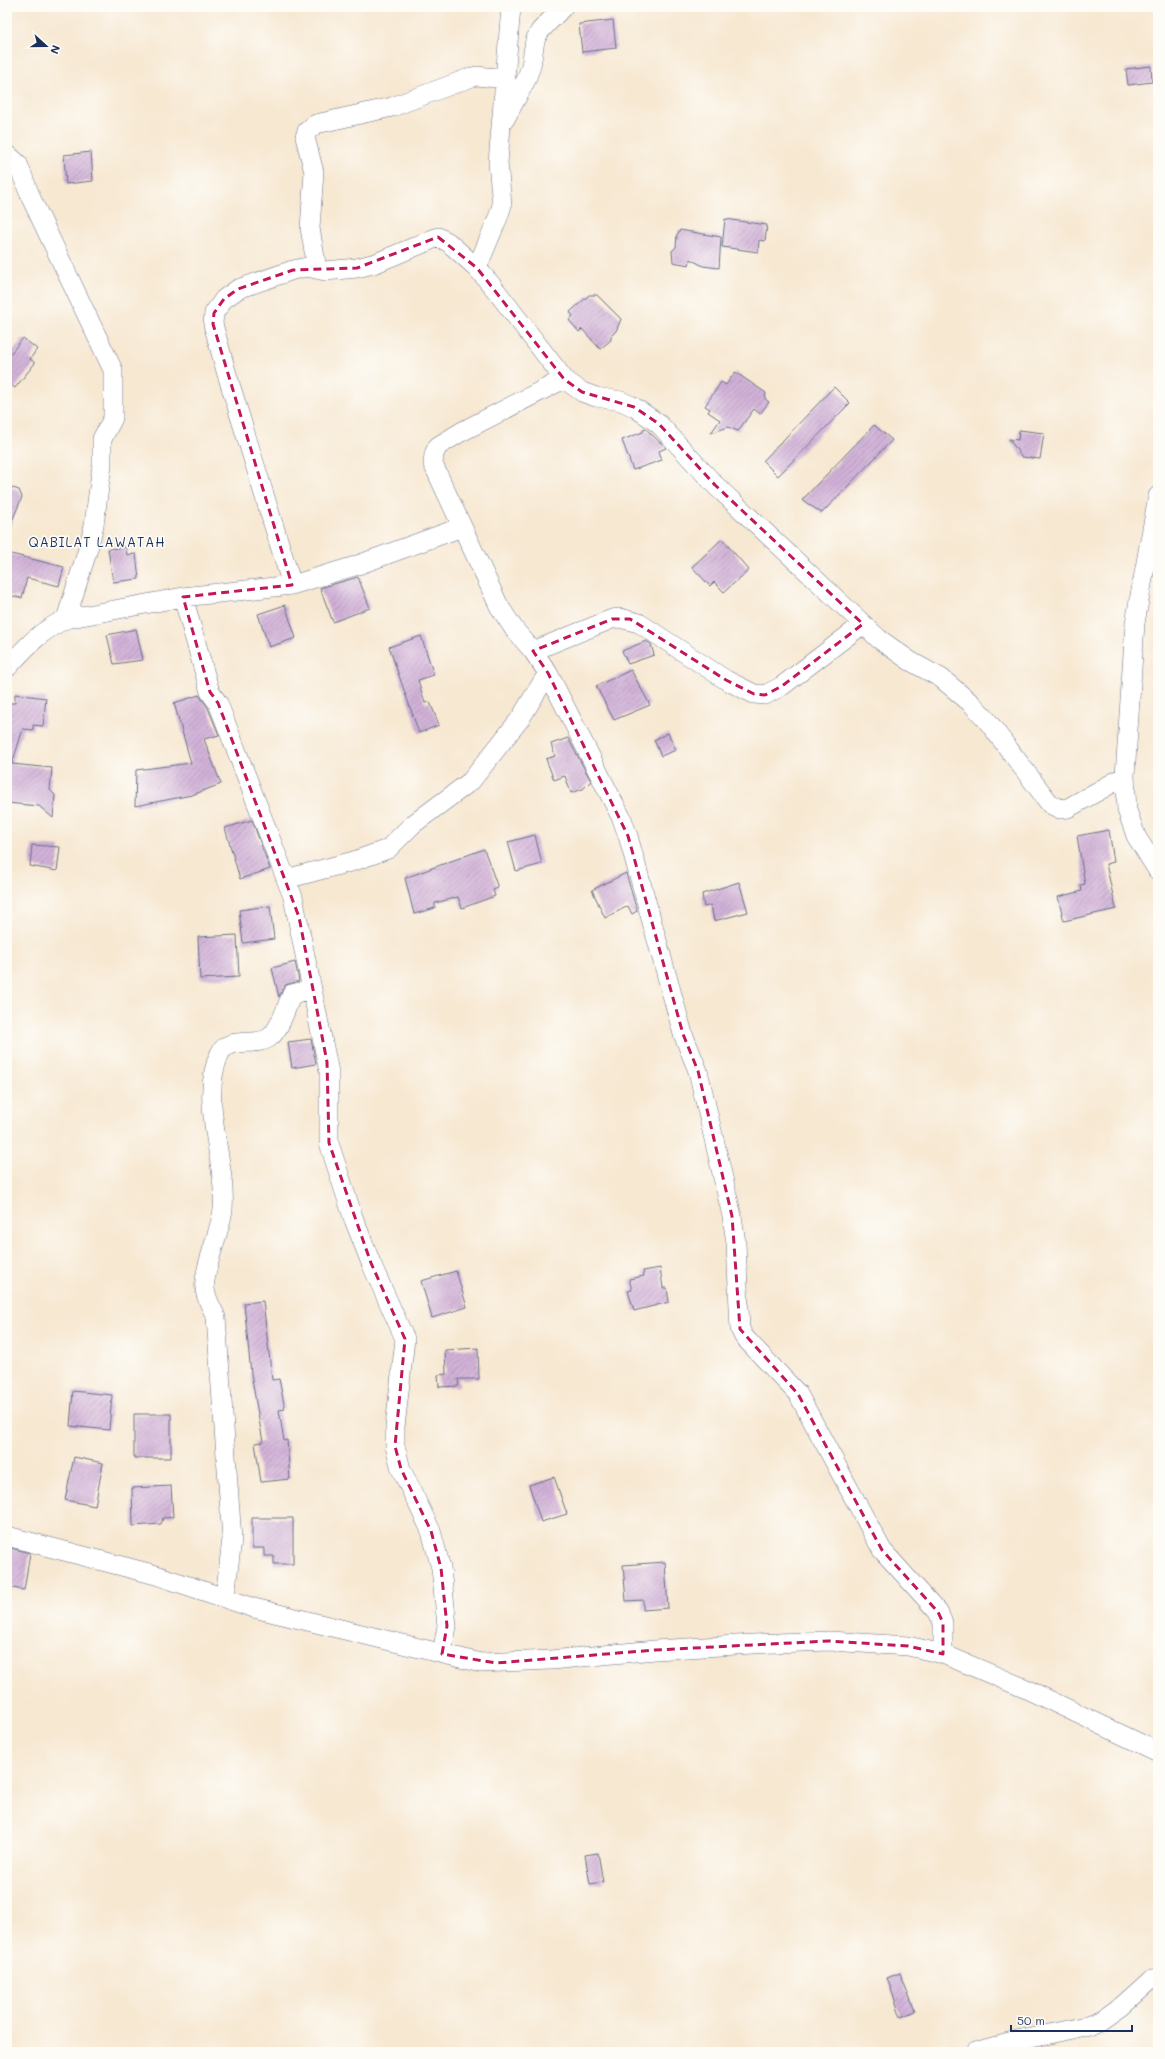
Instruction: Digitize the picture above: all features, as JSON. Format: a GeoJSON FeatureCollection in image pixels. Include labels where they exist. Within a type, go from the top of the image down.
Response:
{"type":"FeatureCollection","features":[{"type":"Feature","properties":{"kind":"street"},"geometry":{"type":"LineString","coordinates":[[477,268],[502,205],[498,163],[511,7]]}},
{"type":"Feature","properties":{"kind":"street"},"geometry":{"type":"LineString","coordinates":[[502,125],[526,80],[535,40],[540,31],[563,7]]}},
{"type":"Feature","properties":{"kind":"street"},"geometry":{"type":"LineString","coordinates":[[317,269],[310,228],[315,177],[306,137],[311,126],[392,107],[472,77],[477,76],[506,79]]}},
{"type":"Feature","properties":{"kind":"street"},"geometry":{"type":"LineString","coordinates":[[7,154],[18,164],[31,198],[113,370],[113,418],[102,439],[102,465],[96,518],[66,619]]}},
{"type":"Feature","properties":{"kind":"street"},"geometry":{"type":"LineString","coordinates":[[292,585],[226,371],[213,319],[220,303],[238,289],[307,267],[325,270],[357,268],[376,263],[438,237],[448,242],[477,268],[564,379],[582,392],[596,397],[621,401],[634,407],[659,424],[715,485],[863,624],[894,650],[941,678],[972,704],[986,719],[1050,804],[1060,809],[1068,808],[1125,776]]}},
{"type":"Feature","properties":{"kind":"street"},"geometry":{"type":"LineString","coordinates":[[564,379],[460,432],[438,446],[434,454],[433,464],[507,619],[533,651],[548,673],[622,819],[683,1034],[698,1071],[734,1228],[740,1329],[744,1336],[798,1394],[882,1550],[938,1612],[943,1623],[943,1654]]}},
{"type":"Feature","properties":{"kind":"street"},"geometry":{"type":"LineString","coordinates":[[1158,496],[1135,623],[1125,776],[1127,810],[1136,836],[1158,871]]}},
{"type":"Feature","properties":{"kind":"street"},"geometry":{"type":"LineString","coordinates":[[7,668],[35,637],[50,626],[66,619],[183,597],[292,585],[355,566],[462,527]]}},
{"type":"Feature","properties":{"kind":"street"},"geometry":{"type":"LineString","coordinates":[[183,597],[210,692],[218,703],[286,878],[299,917],[328,1072],[330,1143],[353,1218],[405,1340],[395,1446],[401,1470],[431,1531],[438,1556],[447,1626],[442,1654]]}},
{"type":"Feature","properties":{"kind":"street"},"geometry":{"type":"LineString","coordinates":[[533,651],[612,620],[620,618],[630,619],[650,629],[726,680],[754,694],[765,695],[782,686],[863,624]]}},
{"type":"Feature","properties":{"kind":"street"},"geometry":{"type":"LineString","coordinates":[[286,878],[354,861],[388,849],[412,825],[471,781],[520,719],[548,673]]}},
{"type":"Feature","properties":{"kind":"street"},"geometry":{"type":"LineString","coordinates":[[225,1597],[232,1539],[216,1317],[204,1288],[223,1208],[212,1096],[213,1076],[221,1051],[227,1046],[269,1038],[275,1031],[292,994],[312,989]]}},
{"type":"Feature","properties":{"kind":"street"},"geometry":{"type":"LineString","coordinates":[[7,1536],[156,1575],[254,1608],[481,1663],[551,1660],[655,1650],[829,1641],[908,1646],[943,1654],[1024,1688],[1158,1752]]}},
{"type":"Feature","properties":{"kind":"street"},"geometry":{"type":"LineString","coordinates":[[975,2052],[1090,2025],[1102,2020],[1152,1980],[1158,1978]]}},
{"type":"Feature","properties":{"kind":"highlighted area"},"geometry":{"type":"Polygon","coordinates":[[[438,237],[477,268],[564,379],[582,392],[634,407],[659,424],[715,485],[863,624],[782,686],[765,695],[754,694],[726,680],[630,619],[612,619],[533,651],[548,673],[628,836],[683,1034],[698,1071],[732,1216],[740,1329],[798,1394],[882,1550],[938,1612],[943,1623],[943,1654],[908,1646],[829,1641],[655,1650],[496,1663],[442,1654],[447,1626],[441,1568],[431,1531],[401,1469],[395,1446],[405,1339],[371,1263],[329,1143],[327,1062],[299,917],[218,703],[210,692],[183,597],[292,585],[226,371],[213,324],[214,313],[224,299],[238,289],[293,270],[357,268],[438,237]]]}},
{"type":"Feature","properties":{"kind":"building"},"geometry":{"type":"Polygon","coordinates":[[[613,20],[616,48],[582,52],[579,24],[613,20]]]}},
{"type":"Feature","properties":{"kind":"building"},"geometry":{"type":"Polygon","coordinates":[[[1151,66],[1152,82],[1128,85],[1126,69],[1151,66]]]}},
{"type":"Feature","properties":{"kind":"building"},"geometry":{"type":"Polygon","coordinates":[[[91,152],[93,181],[66,184],[64,155],[91,152]]]}},
{"type":"Feature","properties":{"kind":"building"},"geometry":{"type":"Polygon","coordinates":[[[725,219],[767,225],[765,241],[759,240],[758,252],[722,247],[725,219]]]}},
{"type":"Feature","properties":{"kind":"building"},"geometry":{"type":"Polygon","coordinates":[[[680,230],[721,237],[719,268],[703,266],[690,259],[689,265],[673,262],[672,251],[676,247],[677,235],[680,230]]]}},
{"type":"Feature","properties":{"kind":"building"},"geometry":{"type":"Polygon","coordinates":[[[589,295],[597,295],[621,319],[616,331],[611,336],[611,340],[600,349],[582,329],[579,332],[569,320],[573,316],[570,312],[589,295]]]}},
{"type":"Feature","properties":{"kind":"building"},"geometry":{"type":"Polygon","coordinates":[[[23,338],[37,349],[30,359],[35,363],[15,388],[7,382],[7,358],[23,338]]]}},
{"type":"Feature","properties":{"kind":"building"},"geometry":{"type":"Polygon","coordinates":[[[735,372],[766,393],[765,399],[769,402],[760,414],[754,409],[738,431],[728,427],[711,433],[720,420],[708,412],[710,409],[705,406],[721,382],[726,385],[735,372]]]}},
{"type":"Feature","properties":{"kind":"building"},"geometry":{"type":"Polygon","coordinates":[[[834,387],[850,403],[778,476],[763,461],[834,387]]]}},
{"type":"Feature","properties":{"kind":"building"},"geometry":{"type":"Polygon","coordinates":[[[874,425],[892,440],[822,513],[802,500],[874,425]]]}},
{"type":"Feature","properties":{"kind":"building"},"geometry":{"type":"Polygon","coordinates":[[[646,429],[666,448],[659,451],[662,460],[633,470],[622,440],[643,432],[643,430],[646,429]]]}},
{"type":"Feature","properties":{"kind":"building"},"geometry":{"type":"Polygon","coordinates":[[[1019,430],[1044,433],[1040,459],[1022,457],[1009,439],[1018,440],[1019,430]]]}},
{"type":"Feature","properties":{"kind":"building"},"geometry":{"type":"Polygon","coordinates":[[[7,486],[19,490],[22,497],[7,533],[7,486]]]}},
{"type":"Feature","properties":{"kind":"building"},"geometry":{"type":"Polygon","coordinates":[[[722,539],[749,570],[724,592],[714,582],[710,586],[692,567],[722,539]]]}},
{"type":"Feature","properties":{"kind":"building"},"geometry":{"type":"Polygon","coordinates":[[[126,547],[127,555],[136,554],[139,579],[113,582],[108,549],[126,547]]]}},
{"type":"Feature","properties":{"kind":"building"},"geometry":{"type":"Polygon","coordinates":[[[7,553],[64,567],[59,586],[27,578],[22,598],[7,595],[7,553]]]}},
{"type":"Feature","properties":{"kind":"building"},"geometry":{"type":"Polygon","coordinates":[[[358,577],[370,608],[333,622],[320,588],[358,577]]]}},
{"type":"Feature","properties":{"kind":"building"},"geometry":{"type":"Polygon","coordinates":[[[285,605],[296,638],[269,647],[258,614],[285,605]]]}},
{"type":"Feature","properties":{"kind":"building"},"geometry":{"type":"Polygon","coordinates":[[[136,629],[143,660],[114,664],[107,635],[136,629]]]}},
{"type":"Feature","properties":{"kind":"building"},"geometry":{"type":"Polygon","coordinates":[[[421,636],[434,675],[418,680],[425,703],[430,702],[439,725],[419,733],[389,647],[421,636]]]}},
{"type":"Feature","properties":{"kind":"building"},"geometry":{"type":"Polygon","coordinates":[[[646,641],[651,644],[654,655],[628,664],[622,651],[646,641]]]}},
{"type":"Feature","properties":{"kind":"building"},"geometry":{"type":"Polygon","coordinates":[[[631,670],[650,705],[614,720],[596,686],[631,670]]]}},
{"type":"Feature","properties":{"kind":"building"},"geometry":{"type":"Polygon","coordinates":[[[15,694],[46,698],[43,726],[33,725],[33,730],[23,729],[12,764],[52,768],[50,790],[55,795],[53,818],[39,806],[7,803],[7,725],[10,703],[15,703],[15,694]]]}},
{"type":"Feature","properties":{"kind":"building"},"geometry":{"type":"Polygon","coordinates":[[[199,695],[208,708],[219,735],[204,739],[221,784],[192,795],[135,806],[136,770],[191,763],[174,703],[199,695]]]}},
{"type":"Feature","properties":{"kind":"building"},"geometry":{"type":"Polygon","coordinates":[[[668,733],[676,750],[661,756],[654,740],[668,733]]]}},
{"type":"Feature","properties":{"kind":"building"},"geometry":{"type":"Polygon","coordinates":[[[568,738],[591,781],[583,789],[571,793],[565,776],[554,780],[546,759],[555,756],[551,744],[568,738]]]}},
{"type":"Feature","properties":{"kind":"building"},"geometry":{"type":"Polygon","coordinates":[[[252,820],[270,869],[240,879],[225,828],[252,820]]]}},
{"type":"Feature","properties":{"kind":"building"},"geometry":{"type":"Polygon","coordinates":[[[1109,830],[1114,862],[1106,864],[1116,909],[1064,921],[1058,897],[1082,891],[1081,885],[1085,884],[1077,836],[1109,830]]]}},
{"type":"Feature","properties":{"kind":"building"},"geometry":{"type":"Polygon","coordinates":[[[535,835],[542,864],[516,871],[508,842],[535,835]]]}},
{"type":"Feature","properties":{"kind":"building"},"geometry":{"type":"Polygon","coordinates":[[[32,845],[60,847],[57,871],[30,866],[32,845]]]}},
{"type":"Feature","properties":{"kind":"building"},"geometry":{"type":"Polygon","coordinates":[[[484,849],[498,888],[493,890],[495,896],[462,908],[458,897],[435,903],[435,908],[414,914],[405,878],[484,849]]]}},
{"type":"Feature","properties":{"kind":"building"},"geometry":{"type":"Polygon","coordinates":[[[626,873],[637,911],[632,914],[628,906],[605,918],[592,890],[626,873]]]}},
{"type":"Feature","properties":{"kind":"building"},"geometry":{"type":"Polygon","coordinates":[[[739,882],[748,912],[714,921],[711,905],[704,907],[702,894],[739,882]]]}},
{"type":"Feature","properties":{"kind":"building"},"geometry":{"type":"Polygon","coordinates":[[[270,906],[274,939],[243,943],[239,910],[270,906]]]}},
{"type":"Feature","properties":{"kind":"building"},"geometry":{"type":"Polygon","coordinates":[[[237,935],[239,977],[200,979],[198,937],[237,935]]]}},
{"type":"Feature","properties":{"kind":"building"},"geometry":{"type":"Polygon","coordinates":[[[295,962],[299,981],[285,985],[279,997],[272,968],[295,962]]]}},
{"type":"Feature","properties":{"kind":"building"},"geometry":{"type":"Polygon","coordinates":[[[311,1039],[316,1064],[292,1068],[288,1042],[311,1039]]]}},
{"type":"Feature","properties":{"kind":"building"},"geometry":{"type":"Polygon","coordinates":[[[660,1268],[663,1288],[667,1288],[669,1302],[634,1311],[628,1291],[632,1290],[629,1279],[644,1276],[643,1271],[660,1268]]]}},
{"type":"Feature","properties":{"kind":"building"},"geometry":{"type":"Polygon","coordinates":[[[456,1271],[467,1307],[432,1318],[421,1281],[456,1271]]]}},
{"type":"Feature","properties":{"kind":"building"},"geometry":{"type":"Polygon","coordinates":[[[263,1301],[272,1380],[279,1379],[285,1409],[279,1410],[284,1441],[287,1440],[290,1479],[261,1482],[255,1443],[263,1442],[251,1374],[244,1303],[263,1301]]]}},
{"type":"Feature","properties":{"kind":"building"},"geometry":{"type":"Polygon","coordinates":[[[478,1348],[479,1379],[458,1379],[459,1386],[439,1387],[438,1375],[446,1374],[445,1350],[478,1348]]]}},
{"type":"Feature","properties":{"kind":"building"},"geometry":{"type":"Polygon","coordinates":[[[73,1391],[112,1395],[109,1430],[70,1426],[73,1391]]]}},
{"type":"Feature","properties":{"kind":"building"},"geometry":{"type":"Polygon","coordinates":[[[134,1414],[171,1414],[171,1458],[134,1458],[134,1414]]]}},
{"type":"Feature","properties":{"kind":"building"},"geometry":{"type":"Polygon","coordinates":[[[74,1457],[103,1463],[95,1506],[65,1500],[74,1457]]]}},
{"type":"Feature","properties":{"kind":"building"},"geometry":{"type":"Polygon","coordinates":[[[554,1477],[567,1514],[541,1522],[529,1485],[554,1477]]]}},
{"type":"Feature","properties":{"kind":"building"},"geometry":{"type":"Polygon","coordinates":[[[171,1486],[173,1517],[163,1518],[161,1524],[133,1526],[132,1488],[171,1486]]]}},
{"type":"Feature","properties":{"kind":"building"},"geometry":{"type":"Polygon","coordinates":[[[252,1518],[293,1518],[293,1564],[274,1564],[274,1556],[264,1556],[264,1548],[252,1548],[252,1518]]]}},
{"type":"Feature","properties":{"kind":"building"},"geometry":{"type":"Polygon","coordinates":[[[7,1547],[30,1553],[24,1590],[7,1587],[7,1547]]]}},
{"type":"Feature","properties":{"kind":"building"},"geometry":{"type":"Polygon","coordinates":[[[665,1562],[668,1608],[643,1610],[643,1600],[626,1601],[623,1565],[665,1562]]]}},
{"type":"Feature","properties":{"kind":"building"},"geometry":{"type":"Polygon","coordinates":[[[598,1853],[603,1882],[590,1884],[585,1855],[598,1853]]]}},
{"type":"Feature","properties":{"kind":"building"},"geometry":{"type":"Polygon","coordinates":[[[900,1973],[915,2011],[901,2017],[887,1978],[900,1973]]]}},
{"type":"Feature","properties":{"kind":"district","name":"QABILAT LAWATAH"},"geometry":{"type":"Point","coordinates":[97,542]}}]}
